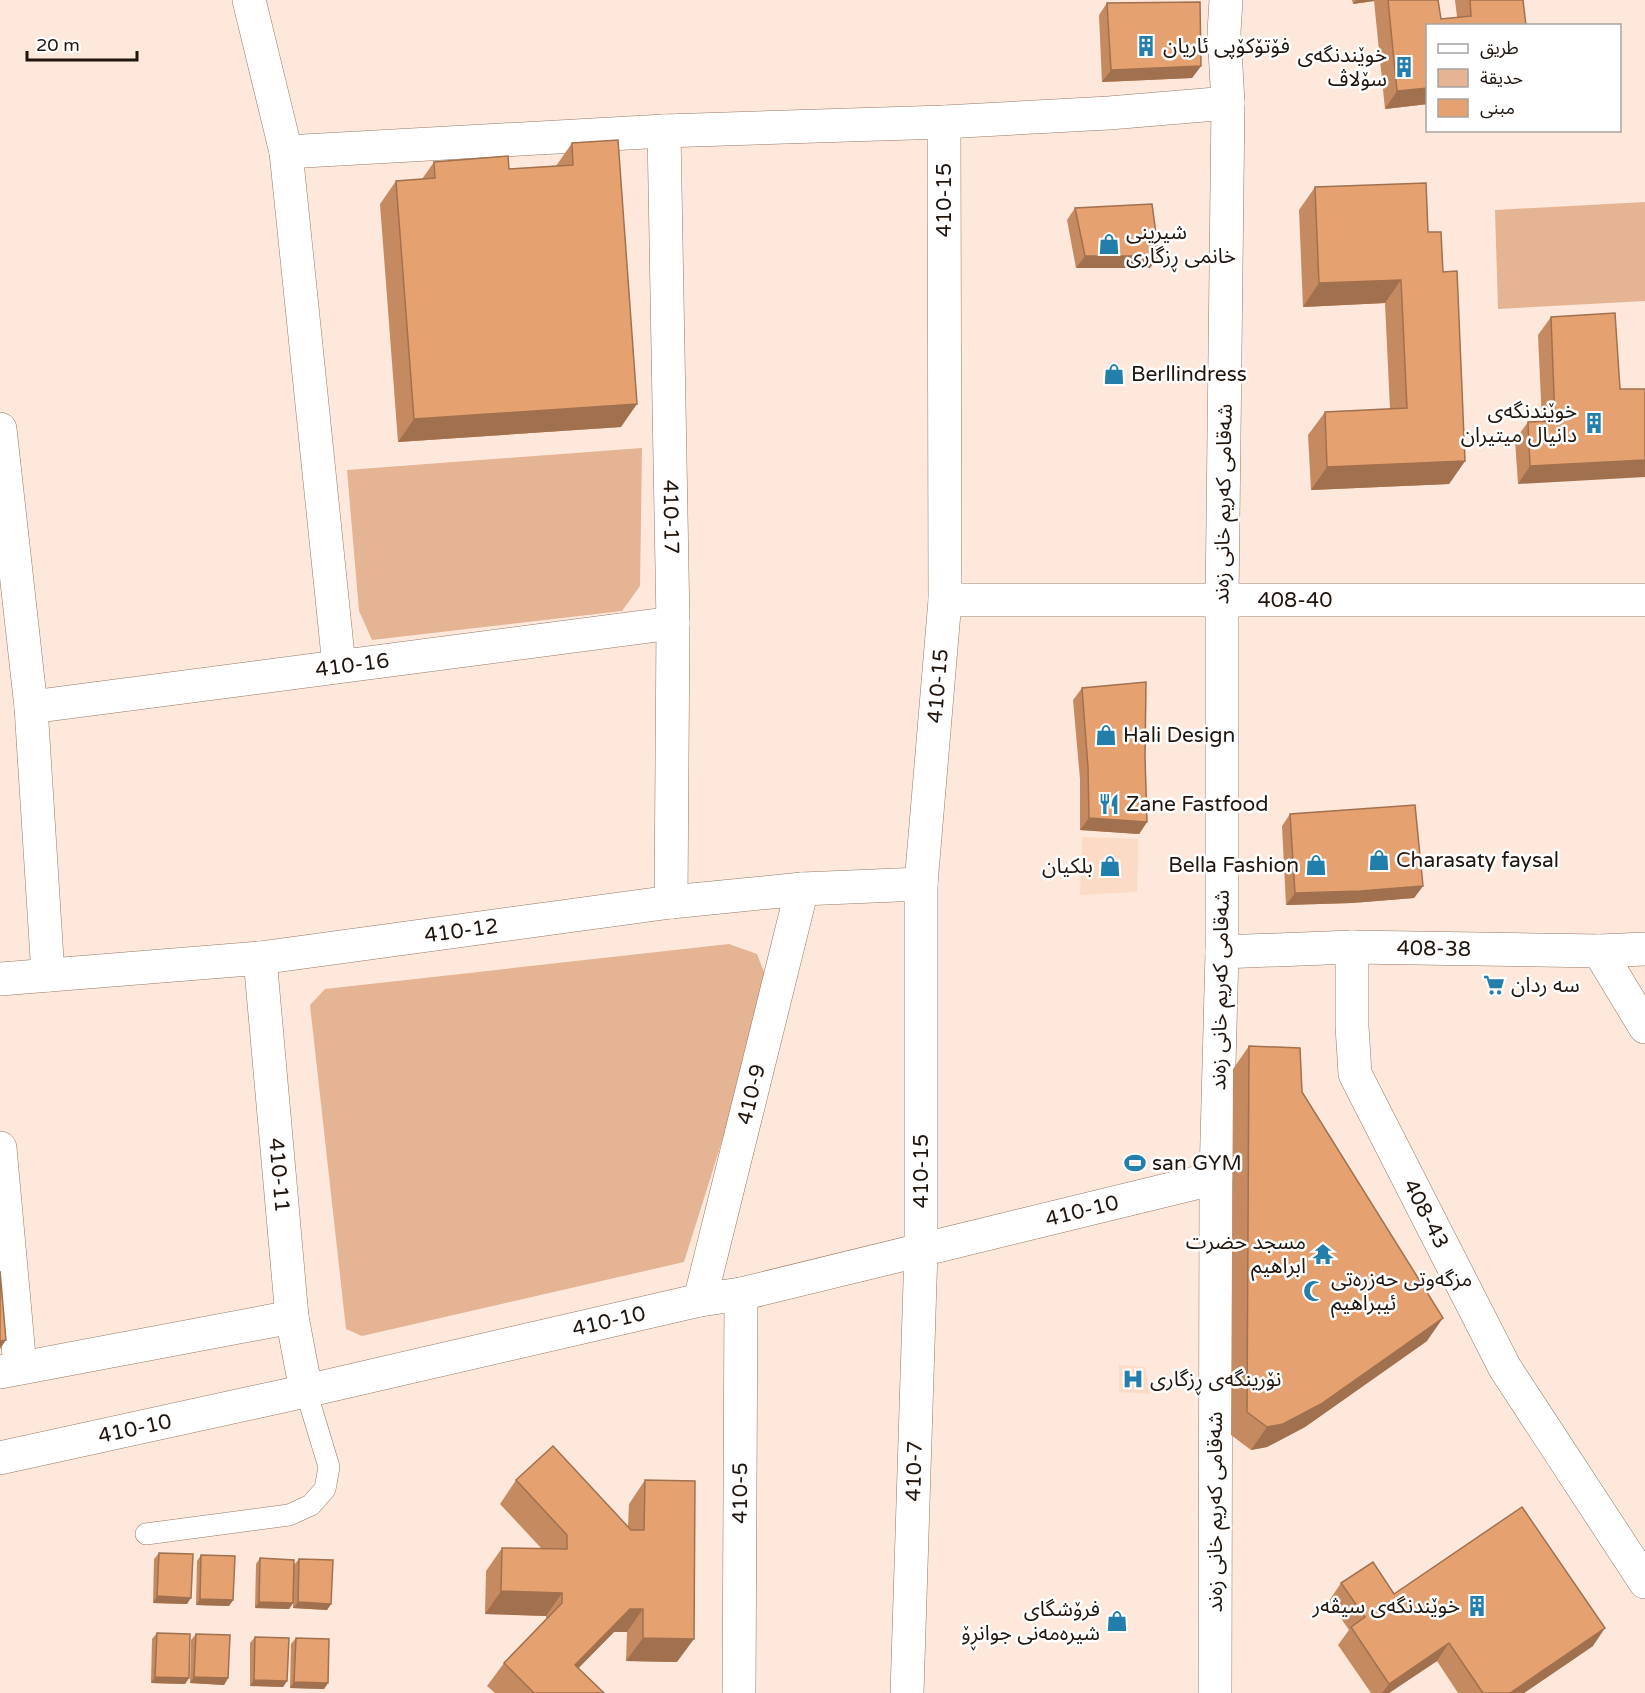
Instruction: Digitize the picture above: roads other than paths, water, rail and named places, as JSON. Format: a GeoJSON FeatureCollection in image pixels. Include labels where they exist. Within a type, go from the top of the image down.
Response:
{"type":"FeatureCollection","features":[{"type":"Feature","properties":{"kind":"street"},"geometry":{"type":"LineString","coordinates":[[249,0],[286,152],[339,666]]}},
{"type":"Feature","properties":{"kind":"street","name":"شەقامی کەریم خانی زەند"},"geometry":{"type":"LineString","coordinates":[[1215,1693],[1216,1178],[1222,952],[1222,602],[1228,103],[1224,32],[1226,0]]}},
{"type":"Feature","properties":{"kind":"street"},"geometry":{"type":"LineString","coordinates":[[286,152],[664,131],[944,122],[1109,113],[1228,103]]}},
{"type":"Feature","properties":{"kind":"street","name":"410-15"},"geometry":{"type":"LineString","coordinates":[[921,1250],[921,884],[945,600],[944,122]]}},
{"type":"Feature","properties":{"kind":"street","name":"410-17"},"geometry":{"type":"LineString","coordinates":[[664,131],[673,623],[671,902]]}},
{"type":"Feature","properties":{"kind":"street"},"geometry":{"type":"LineString","coordinates":[[0,429],[31,707],[48,975]]}},
{"type":"Feature","properties":{"kind":"street","name":"408-40"},"geometry":{"type":"LineString","coordinates":[[945,600],[1222,602],[1645,600]]}},
{"type":"Feature","properties":{"kind":"street","name":"410-16"},"geometry":{"type":"LineString","coordinates":[[31,707],[673,623]]}},
{"type":"Feature","properties":{"kind":"street","name":"410-12"},"geometry":{"type":"LineString","coordinates":[[0,979],[260,958],[671,902],[802,889],[921,884]]}},
{"type":"Feature","properties":{"kind":"street","name":"410-9"},"geometry":{"type":"LineString","coordinates":[[700,1300],[802,889]]}},
{"type":"Feature","properties":{"kind":"street","name":"408-38"},"geometry":{"type":"LineString","coordinates":[[1222,952],[1352,947],[1599,951],[1645,949]]}},
{"type":"Feature","properties":{"kind":"street","name":"408-43"},"geometry":{"type":"LineString","coordinates":[[1352,947],[1352,1026],[1355,1074],[1505,1368],[1645,1582]]}},
{"type":"Feature","properties":{"kind":"street"},"geometry":{"type":"LineString","coordinates":[[1599,951],[1645,1027]]}},
{"type":"Feature","properties":{"kind":"street","name":"410-11"},"geometry":{"type":"LineString","coordinates":[[260,958],[292,1317],[306,1391]]}},
{"type":"Feature","properties":{"kind":"street"},"geometry":{"type":"LineString","coordinates":[[0,1148],[10,1369],[292,1317]]}},
{"type":"Feature","properties":{"kind":"street","name":"410-10"},"geometry":{"type":"LineString","coordinates":[[0,1458],[306,1391],[700,1300],[741,1294],[1216,1178]]}},
{"type":"Feature","properties":{"kind":"street","name":"410-7"},"geometry":{"type":"LineString","coordinates":[[907,1693],[921,1250]]}},
{"type":"Feature","properties":{"kind":"street","name":"410-5"},"geometry":{"type":"LineString","coordinates":[[739,1693],[741,1294]]}},
{"type":"Feature","properties":{"kind":"lane"},"geometry":{"type":"LineString","coordinates":[[146,1534],[289,1515],[311,1505],[325,1489],[328,1467],[306,1391]]}},
{"type":"Feature","properties":{"kind":"place","name":"فۆتۆکۆپی ئاریان"},"geometry":{"type":"Point","coordinates":[1146,46]}},
{"type":"Feature","properties":{"kind":"place","name":"خوێندنگەی سۆلاڤ"},"geometry":{"type":"Point","coordinates":[1404,67]}},
{"type":"Feature","properties":{"kind":"place","name":"شیرینی خانمی ڕزگاری"},"geometry":{"type":"Point","coordinates":[1109,244]}},
{"type":"Feature","properties":{"kind":"place","name":"Berllindress"},"geometry":{"type":"Point","coordinates":[1114,374]}},
{"type":"Feature","properties":{"kind":"place","name":"خوێندنگەی دانیال میتیران"},"geometry":{"type":"Point","coordinates":[1594,423]}},
{"type":"Feature","properties":{"kind":"place","name":"Hali Design"},"geometry":{"type":"Point","coordinates":[1106,735]}},
{"type":"Feature","properties":{"kind":"place","name":"Zane Fastfood"},"geometry":{"type":"Point","coordinates":[1109,804]}},
{"type":"Feature","properties":{"kind":"place","name":"Charasaty faysal"},"geometry":{"type":"Point","coordinates":[1379,860]}},
{"type":"Feature","properties":{"kind":"place","name":"Bella Fashion"},"geometry":{"type":"Point","coordinates":[1316,865]}},
{"type":"Feature","properties":{"kind":"place","name":"بلکیان"},"geometry":{"type":"Point","coordinates":[1110,866]}},
{"type":"Feature","properties":{"kind":"place","name":"سه ردان"},"geometry":{"type":"Point","coordinates":[1494,985]}},
{"type":"Feature","properties":{"kind":"place","name":"san GYM"},"geometry":{"type":"Point","coordinates":[1135,1163]}},
{"type":"Feature","properties":{"kind":"place","name":"مسجد حضرت ابراهیم"},"geometry":{"type":"Point","coordinates":[1323,1254]}},
{"type":"Feature","properties":{"kind":"place","name":"مزگەوتی حەزرەتی ئیبراهیم"},"geometry":{"type":"Point","coordinates":[1314,1291]}},
{"type":"Feature","properties":{"kind":"place","name":"نۆرینگەی ڕزگاری"},"geometry":{"type":"Point","coordinates":[1133,1379]}},
{"type":"Feature","properties":{"kind":"place","name":"خوێندنگەی سیڤەر"},"geometry":{"type":"Point","coordinates":[1477,1606]}},
{"type":"Feature","properties":{"kind":"place","name":"فرۆشگای شیرەمەنی جوانڕۆ"},"geometry":{"type":"Point","coordinates":[1117,1621]}}]}
